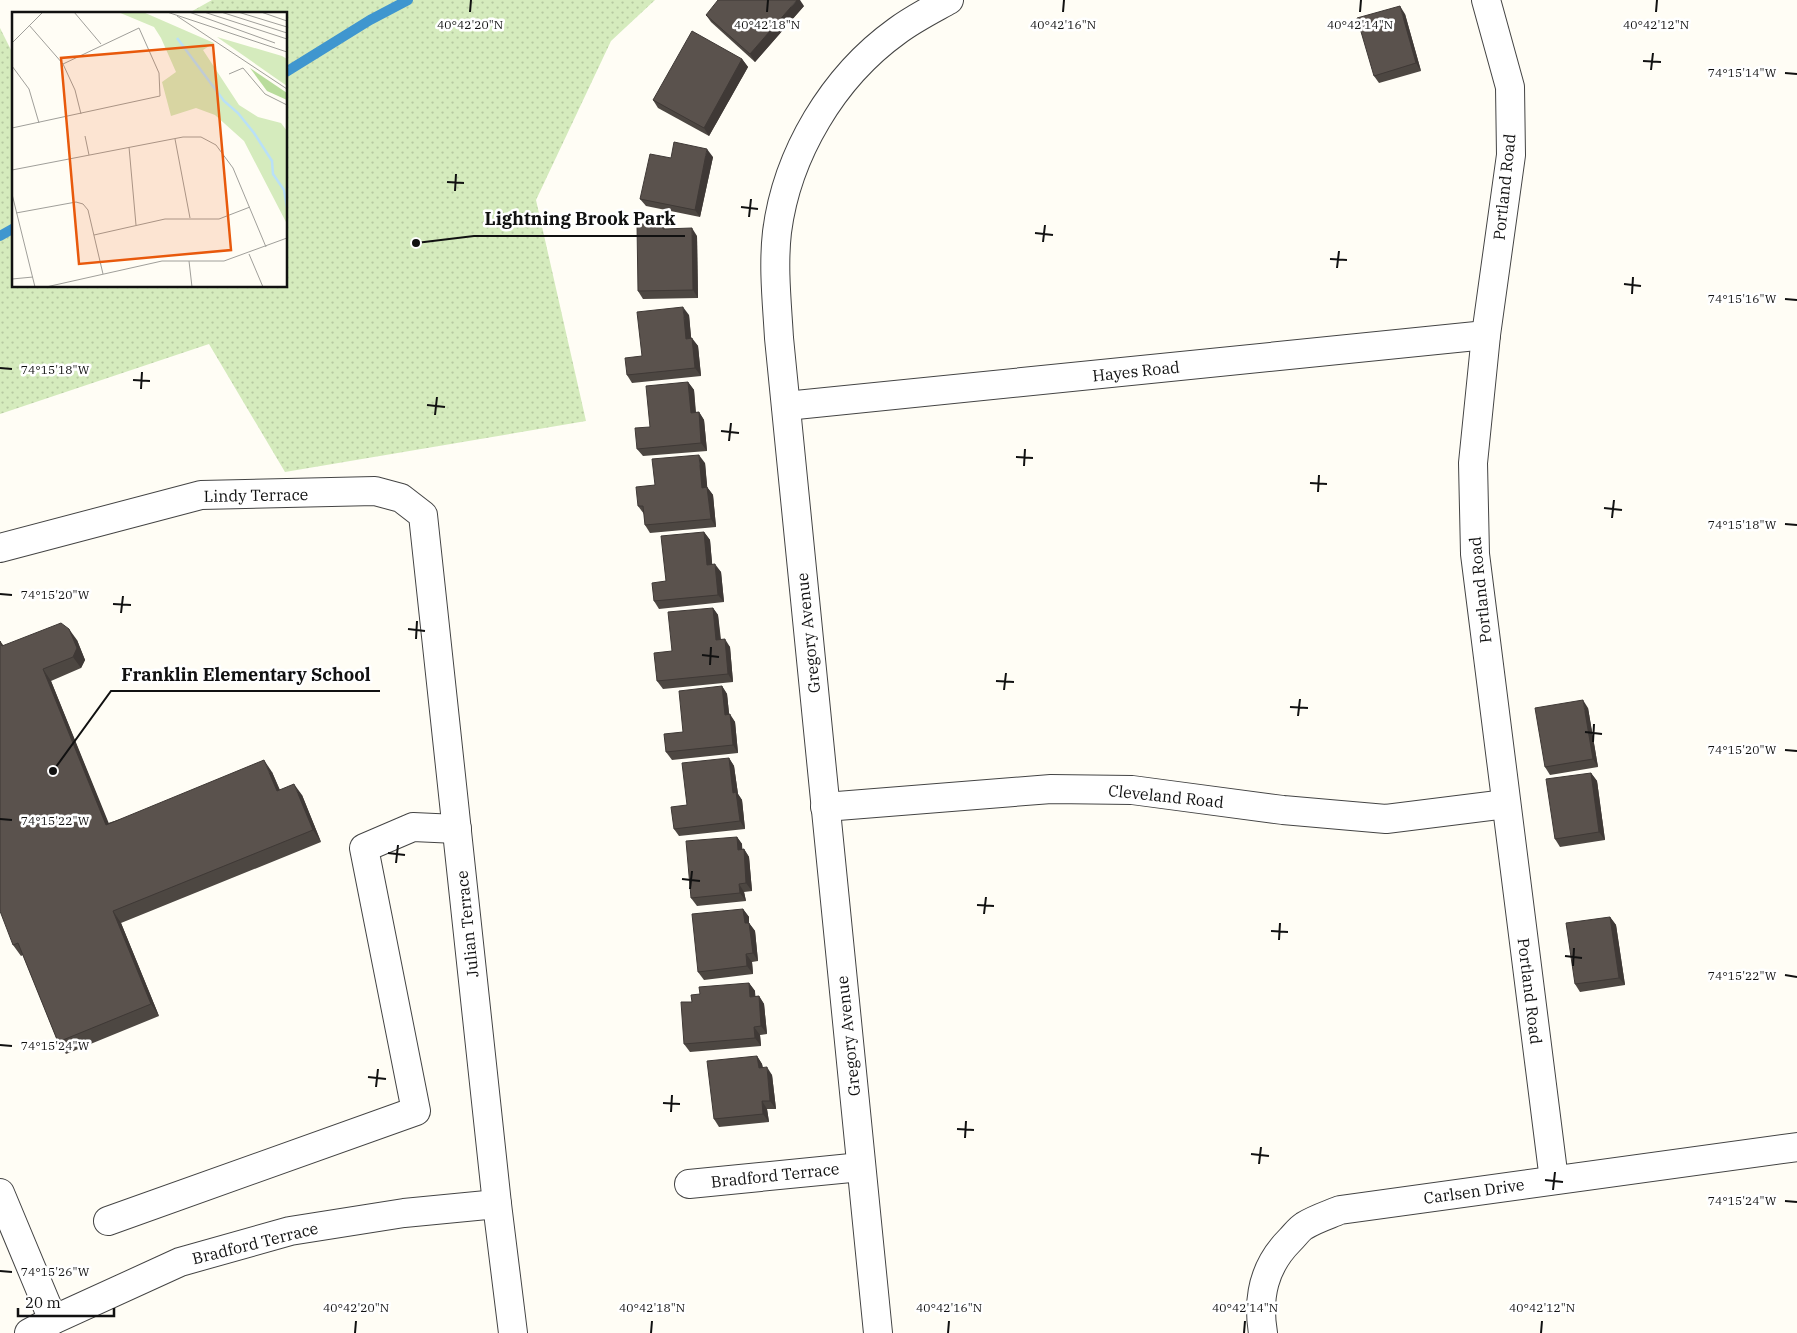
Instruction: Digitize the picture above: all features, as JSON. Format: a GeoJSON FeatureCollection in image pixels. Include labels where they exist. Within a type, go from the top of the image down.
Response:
{"type":"FeatureCollection","features":[{"type":"Feature","properties":{"kind":"street","name":"Gregory Avenue"},"geometry":{"type":"LineString","coordinates":[[878,1333],[779,338],[775,263],[782,202],[790,174],[817,120],[833,95],[852,71],[896,31],[922,14],[949,0]]}},
{"type":"Feature","properties":{"kind":"street","name":"Portland Road"},"geometry":{"type":"LineString","coordinates":[[1486,0],[1510,87],[1511,155],[1486,335],[1473,463],[1475,554],[1554,1180]]}},
{"type":"Feature","properties":{"kind":"street","name":"Hayes Road"},"geometry":{"type":"LineString","coordinates":[[786,406],[1486,335]]}},
{"type":"Feature","properties":{"kind":"street","name":"Lindy Terrace"},"geometry":{"type":"LineString","coordinates":[[0,548],[201,495],[375,491],[401,498],[423,515]]}},
{"type":"Feature","properties":{"kind":"street","name":"Julian Terrace"},"geometry":{"type":"LineString","coordinates":[[423,515],[497,1204],[513,1333]]}},
{"type":"Feature","properties":{"kind":"street","name":"Cleveland Road"},"geometry":{"type":"LineString","coordinates":[[825,808],[1051,789],[1132,790],[1283,810],[1386,819],[1506,804]]}},
{"type":"Feature","properties":{"kind":"street"},"geometry":{"type":"LineString","coordinates":[[108,1221],[416,1111],[364,848],[413,827],[457,829]]}},
{"type":"Feature","properties":{"kind":"street","name":"Carlsen Drive"},"geometry":{"type":"LineString","coordinates":[[1262,1333],[1259,1313],[1262,1291],[1268,1269],[1280,1250],[1303,1227],[1340,1210],[1797,1147]]}},
{"type":"Feature","properties":{"kind":"street","name":"Bradford Terrace"},"geometry":{"type":"LineString","coordinates":[[689,1184],[861,1167]]}},
{"type":"Feature","properties":{"kind":"street"},"geometry":{"type":"LineString","coordinates":[[0,1193],[53,1320]]}},
{"type":"Feature","properties":{"kind":"street","name":"Bradford Terrace"},"geometry":{"type":"LineString","coordinates":[[29,1333],[53,1320],[180,1262],[290,1231],[404,1213],[497,1204]]}},
{"type":"Feature","properties":{"kind":"green space"},"geometry":{"type":"Polygon","coordinates":[[[212,0],[655,0],[611,41],[536,200],[586,421],[285,472],[209,344],[0,414],[0,28],[12,52],[12,288],[288,288],[288,12],[191,12],[212,0]]]}},
{"type":"Feature","properties":{"kind":"building"},"geometry":{"type":"Polygon","coordinates":[[[718,0],[797,0],[750,54],[706,15],[718,0]]]}},
{"type":"Feature","properties":{"kind":"building"},"geometry":{"type":"Polygon","coordinates":[[[1400,6],[1416,63],[1374,76],[1357,18],[1400,6]]]}},
{"type":"Feature","properties":{"kind":"building"},"geometry":{"type":"Polygon","coordinates":[[[692,31],[742,59],[704,128],[653,100],[692,31]]]}},
{"type":"Feature","properties":{"kind":"building"},"geometry":{"type":"Polygon","coordinates":[[[674,142],[707,149],[695,210],[640,199],[650,154],[671,158],[674,142]]]}},
{"type":"Feature","properties":{"kind":"building"},"geometry":{"type":"Polygon","coordinates":[[[637,224],[662,224],[663,229],[692,228],[693,290],[638,291],[637,224]]]}},
{"type":"Feature","properties":{"kind":"building"},"geometry":{"type":"Polygon","coordinates":[[[683,307],[686,339],[692,338],[695,368],[627,375],[625,358],[642,356],[637,312],[683,307]]]}},
{"type":"Feature","properties":{"kind":"building"},"geometry":{"type":"Polygon","coordinates":[[[688,382],[691,413],[699,412],[701,443],[637,449],[635,428],[650,427],[646,386],[688,382]]]}},
{"type":"Feature","properties":{"kind":"building"},"geometry":{"type":"Polygon","coordinates":[[[699,455],[702,488],[707,487],[711,519],[645,525],[643,506],[638,506],[636,487],[655,485],[652,459],[699,455]]]}},
{"type":"Feature","properties":{"kind":"building"},"geometry":{"type":"Polygon","coordinates":[[[704,532],[707,565],[715,564],[718,595],[654,601],[652,583],[666,581],[661,536],[704,532]]]}},
{"type":"Feature","properties":{"kind":"building"},"geometry":{"type":"Polygon","coordinates":[[[713,608],[716,640],[725,639],[728,674],[657,681],[654,653],[672,651],[668,612],[713,608]]]}},
{"type":"Feature","properties":{"kind":"building"},"geometry":{"type":"Polygon","coordinates":[[[61,623],[69,629],[77,648],[73,657],[43,669],[106,825],[264,760],[277,791],[294,784],[313,830],[113,911],[151,1004],[58,1042],[18,943],[13,945],[0,911],[0,641],[2,646],[61,623]]]}},
{"type":"Feature","properties":{"kind":"building"},"geometry":{"type":"Polygon","coordinates":[[[722,686],[725,715],[730,714],[733,745],[666,752],[664,734],[683,732],[679,691],[722,686]]]}},
{"type":"Feature","properties":{"kind":"building"},"geometry":{"type":"Polygon","coordinates":[[[1583,700],[1593,759],[1545,767],[1535,708],[1583,700]]]}},
{"type":"Feature","properties":{"kind":"building"},"geometry":{"type":"Polygon","coordinates":[[[729,758],[733,793],[736,792],[740,821],[674,829],[671,807],[687,805],[682,763],[729,758]]]}},
{"type":"Feature","properties":{"kind":"building"},"geometry":{"type":"Polygon","coordinates":[[[1591,773],[1599,832],[1555,839],[1546,779],[1591,773]]]}},
{"type":"Feature","properties":{"kind":"building"},"geometry":{"type":"Polygon","coordinates":[[[737,837],[738,850],[744,849],[746,883],[739,884],[740,893],[691,898],[686,841],[737,837]]]}},
{"type":"Feature","properties":{"kind":"building"},"geometry":{"type":"Polygon","coordinates":[[[743,909],[745,923],[749,923],[753,953],[746,954],[747,966],[698,972],[692,914],[743,909]]]}},
{"type":"Feature","properties":{"kind":"building"},"geometry":{"type":"Polygon","coordinates":[[[1610,917],[1619,978],[1575,984],[1566,923],[1610,917]]]}},
{"type":"Feature","properties":{"kind":"building"},"geometry":{"type":"Polygon","coordinates":[[[749,983],[750,997],[759,996],[761,1026],[754,1027],[755,1038],[684,1044],[681,1002],[692,1002],[691,995],[700,994],[699,987],[749,983]]]}},
{"type":"Feature","properties":{"kind":"building"},"geometry":{"type":"Polygon","coordinates":[[[757,1056],[759,1068],[767,1067],[770,1101],[762,1101],[763,1114],[714,1119],[707,1061],[757,1056]]]}},
{"type":"Feature","properties":{"kind":"waterway"},"geometry":{"type":"LineString","coordinates":[[288,71],[370,20],[408,0]]}},
{"type":"Feature","properties":{"kind":"waterway"},"geometry":{"type":"LineString","coordinates":[[0,236],[12,229]]}},
{"type":"Feature","properties":{"kind":"place","name":"Lightning Brook Park"},"geometry":{"type":"Point","coordinates":[416,243]}},
{"type":"Feature","properties":{"kind":"place","name":"Franklin Elementary School"},"geometry":{"type":"Point","coordinates":[53,771]}}]}
